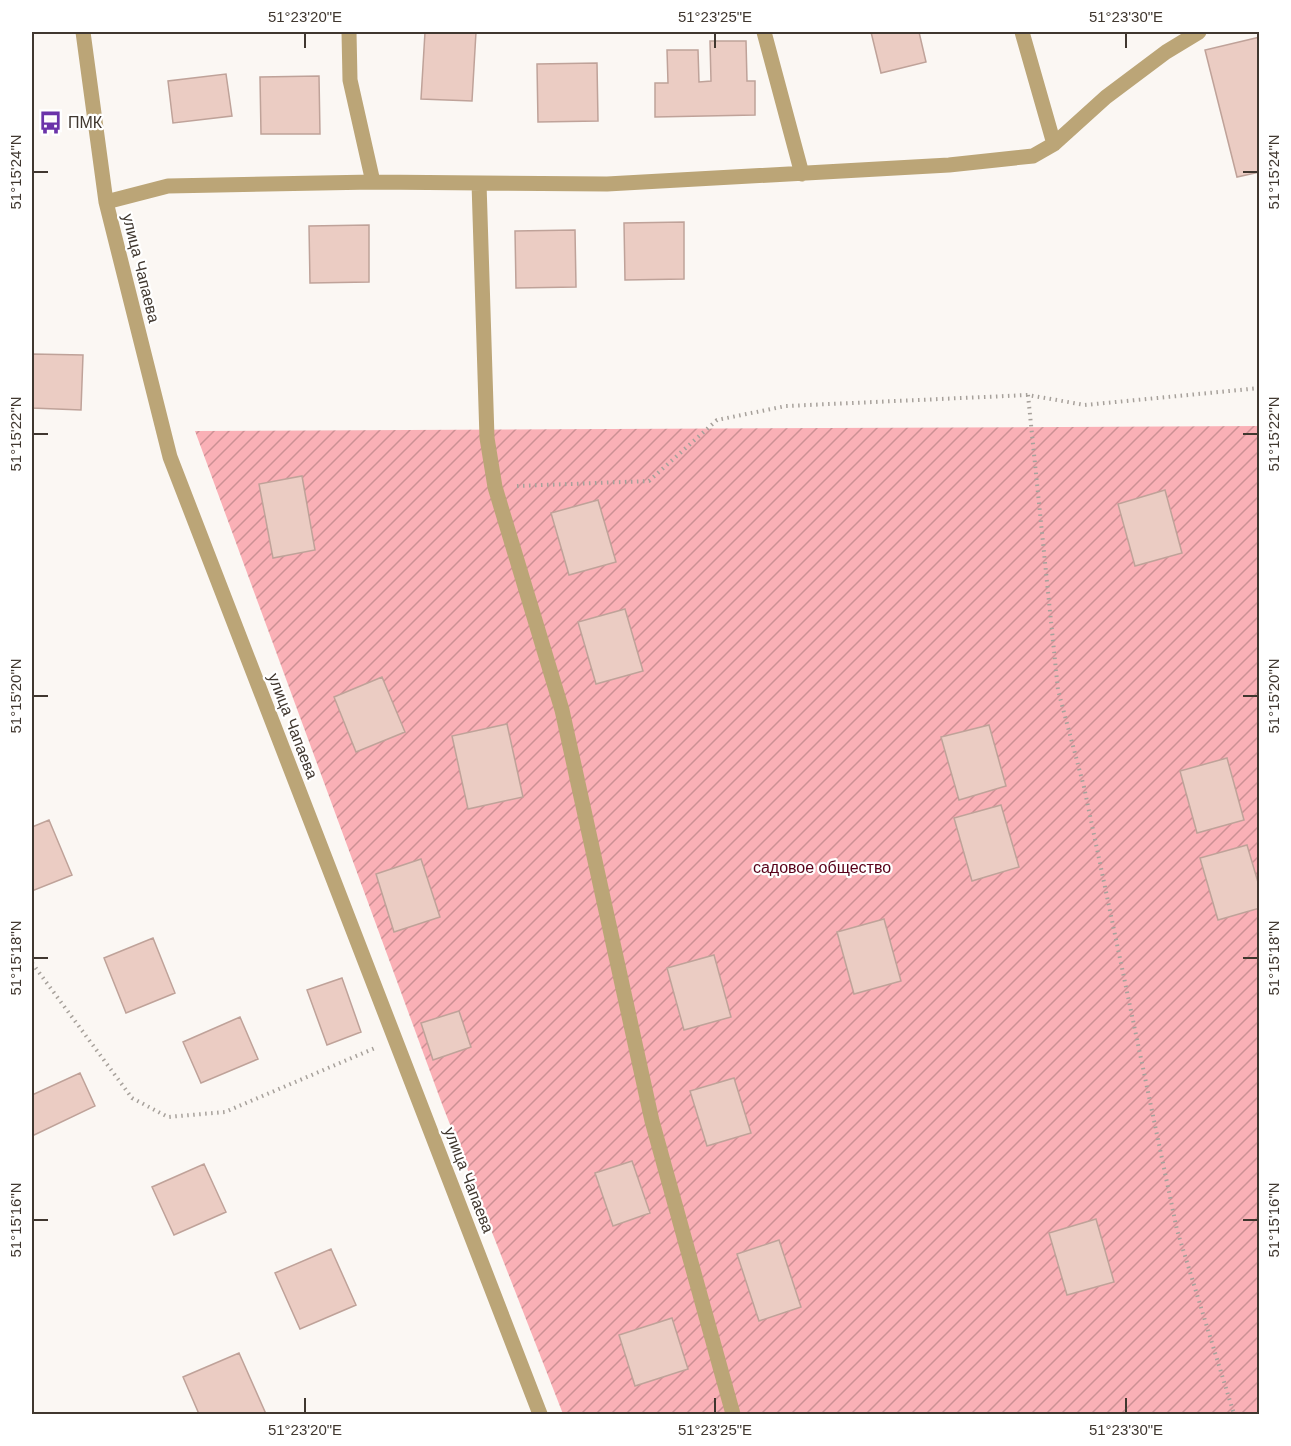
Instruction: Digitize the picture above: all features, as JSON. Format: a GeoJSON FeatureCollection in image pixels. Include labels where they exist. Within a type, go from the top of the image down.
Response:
{"type":"FeatureCollection","features":[{"type":"Feature","properties":{"kind":"street","name":"улица Чапаева"},"geometry":{"type":"LineString","coordinates":[[83,32],[106,202],[170,457],[540,1414]]}},
{"type":"Feature","properties":{"kind":"street"},"geometry":{"type":"LineString","coordinates":[[349,32],[350,80],[373,182]]}},
{"type":"Feature","properties":{"kind":"street"},"geometry":{"type":"LineString","coordinates":[[764,32],[802,174]]}},
{"type":"Feature","properties":{"kind":"street"},"geometry":{"type":"LineString","coordinates":[[1022,32],[1054,144]]}},
{"type":"Feature","properties":{"kind":"street"},"geometry":{"type":"LineString","coordinates":[[106,202],[168,186],[373,182],[607,183],[949,165],[1032,156],[1054,144],[1106,97],[1166,52],[1199,32]]}},
{"type":"Feature","properties":{"kind":"street"},"geometry":{"type":"LineString","coordinates":[[479,183],[487,438],[495,487],[562,710],[652,1121],[733,1414]]}},
{"type":"Feature","properties":{"kind":"path"},"geometry":{"type":"LineString","coordinates":[[495,487],[649,481],[717,420],[786,406],[1028,395],[1085,405],[1260,388]]}},
{"type":"Feature","properties":{"kind":"path"},"geometry":{"type":"LineString","coordinates":[[1028,395],[1058,690],[1084,787],[1177,1230],[1234,1414]]}},
{"type":"Feature","properties":{"kind":"path"},"geometry":{"type":"LineString","coordinates":[[32,963],[132,1098],[168,1117],[225,1112],[327,1071],[395,1038]]}},
{"type":"Feature","properties":{"kind":"green space","name":"садовое общество"},"geometry":{"type":"Polygon","coordinates":[[[1259,426],[1259,1414],[563,1414],[442,1104],[195,431],[1259,426]]]}},
{"type":"Feature","properties":{"kind":"building"},"geometry":{"type":"Polygon","coordinates":[[[425,32],[476,32],[472,101],[421,99],[425,32]]]}},
{"type":"Feature","properties":{"kind":"building"},"geometry":{"type":"Polygon","coordinates":[[[871,32],[919,32],[926,62],[881,73],[871,32]]]}},
{"type":"Feature","properties":{"kind":"building"},"geometry":{"type":"Polygon","coordinates":[[[1260,37],[1260,172],[1237,177],[1205,50],[1260,37]]]}},
{"type":"Feature","properties":{"kind":"building"},"geometry":{"type":"Polygon","coordinates":[[[710,41],[746,41],[747,81],[755,81],[755,115],[655,117],[655,83],[668,83],[667,50],[698,50],[699,82],[711,81],[710,41]]]}},
{"type":"Feature","properties":{"kind":"building"},"geometry":{"type":"Polygon","coordinates":[[[597,63],[598,121],[538,122],[537,64],[597,63]]]}},
{"type":"Feature","properties":{"kind":"building"},"geometry":{"type":"Polygon","coordinates":[[[226,74],[232,116],[173,123],[168,81],[226,74]]]}},
{"type":"Feature","properties":{"kind":"building"},"geometry":{"type":"Polygon","coordinates":[[[319,76],[320,134],[261,134],[260,77],[319,76]]]}},
{"type":"Feature","properties":{"kind":"building"},"geometry":{"type":"Polygon","coordinates":[[[684,222],[684,279],[625,280],[624,223],[684,222]]]}},
{"type":"Feature","properties":{"kind":"building"},"geometry":{"type":"Polygon","coordinates":[[[369,225],[369,282],[310,283],[309,226],[369,225]]]}},
{"type":"Feature","properties":{"kind":"building"},"geometry":{"type":"Polygon","coordinates":[[[575,230],[576,287],[516,288],[515,231],[575,230]]]}},
{"type":"Feature","properties":{"kind":"building"},"geometry":{"type":"Polygon","coordinates":[[[32,354],[83,355],[81,410],[32,408],[32,354]]]}},
{"type":"Feature","properties":{"kind":"building"},"geometry":{"type":"Polygon","coordinates":[[[302,476],[315,550],[273,558],[259,484],[302,476]]]}},
{"type":"Feature","properties":{"kind":"building"},"geometry":{"type":"Polygon","coordinates":[[[1165,490],[1182,553],[1135,566],[1118,504],[1165,490]]]}},
{"type":"Feature","properties":{"kind":"building"},"geometry":{"type":"Polygon","coordinates":[[[598,500],[616,562],[569,575],[551,513],[598,500]]]}},
{"type":"Feature","properties":{"kind":"building"},"geometry":{"type":"Polygon","coordinates":[[[625,609],[643,671],[596,684],[578,622],[625,609]]]}},
{"type":"Feature","properties":{"kind":"building"},"geometry":{"type":"Polygon","coordinates":[[[382,677],[405,732],[356,752],[334,697],[382,677]]]}},
{"type":"Feature","properties":{"kind":"building"},"geometry":{"type":"Polygon","coordinates":[[[507,724],[523,797],[468,809],[452,736],[507,724]]]}},
{"type":"Feature","properties":{"kind":"building"},"geometry":{"type":"Polygon","coordinates":[[[989,725],[1006,786],[959,800],[941,737],[989,725]]]}},
{"type":"Feature","properties":{"kind":"building"},"geometry":{"type":"Polygon","coordinates":[[[1227,758],[1244,820],[1197,833],[1180,771],[1227,758]]]}},
{"type":"Feature","properties":{"kind":"building"},"geometry":{"type":"Polygon","coordinates":[[[1001,805],[1019,867],[972,881],[954,818],[1001,805]]]}},
{"type":"Feature","properties":{"kind":"building"},"geometry":{"type":"Polygon","coordinates":[[[49,820],[72,875],[32,891],[32,827],[49,820]]]}},
{"type":"Feature","properties":{"kind":"building"},"geometry":{"type":"Polygon","coordinates":[[[1247,845],[1260,889],[1260,908],[1218,920],[1200,858],[1247,845]]]}},
{"type":"Feature","properties":{"kind":"building"},"geometry":{"type":"Polygon","coordinates":[[[421,859],[440,917],[394,932],[376,874],[421,859]]]}},
{"type":"Feature","properties":{"kind":"building"},"geometry":{"type":"Polygon","coordinates":[[[884,919],[901,981],[854,994],[837,932],[884,919]]]}},
{"type":"Feature","properties":{"kind":"building"},"geometry":{"type":"Polygon","coordinates":[[[153,938],[175,993],[126,1013],[104,958],[153,938]]]}},
{"type":"Feature","properties":{"kind":"building"},"geometry":{"type":"Polygon","coordinates":[[[714,955],[731,1017],[684,1030],[667,968],[714,955]]]}},
{"type":"Feature","properties":{"kind":"building"},"geometry":{"type":"Polygon","coordinates":[[[342,978],[361,1032],[327,1045],[307,990],[342,978]]]}},
{"type":"Feature","properties":{"kind":"building"},"geometry":{"type":"Polygon","coordinates":[[[459,1011],[471,1047],[433,1060],[421,1023],[459,1011]]]}},
{"type":"Feature","properties":{"kind":"building"},"geometry":{"type":"Polygon","coordinates":[[[240,1017],[258,1059],[201,1083],[183,1042],[240,1017]]]}},
{"type":"Feature","properties":{"kind":"building"},"geometry":{"type":"Polygon","coordinates":[[[80,1073],[95,1106],[32,1136],[32,1095],[80,1073]]]}},
{"type":"Feature","properties":{"kind":"building"},"geometry":{"type":"Polygon","coordinates":[[[734,1078],[751,1133],[707,1146],[690,1091],[734,1078]]]}},
{"type":"Feature","properties":{"kind":"building"},"geometry":{"type":"Polygon","coordinates":[[[632,1161],[650,1213],[613,1226],[595,1173],[632,1161]]]}},
{"type":"Feature","properties":{"kind":"building"},"geometry":{"type":"Polygon","coordinates":[[[204,1164],[226,1212],[174,1235],[152,1187],[204,1164]]]}},
{"type":"Feature","properties":{"kind":"building"},"geometry":{"type":"Polygon","coordinates":[[[1096,1219],[1114,1282],[1067,1295],[1049,1233],[1096,1219]]]}},
{"type":"Feature","properties":{"kind":"building"},"geometry":{"type":"Polygon","coordinates":[[[779,1240],[801,1307],[759,1321],[737,1254],[779,1240]]]}},
{"type":"Feature","properties":{"kind":"building"},"geometry":{"type":"Polygon","coordinates":[[[331,1249],[356,1305],[300,1329],[275,1273],[331,1249]]]}},
{"type":"Feature","properties":{"kind":"building"},"geometry":{"type":"Polygon","coordinates":[[[672,1318],[688,1369],[635,1386],[619,1335],[672,1318]]]}},
{"type":"Feature","properties":{"kind":"building"},"geometry":{"type":"Polygon","coordinates":[[[239,1353],[266,1414],[199,1414],[183,1377],[239,1353]]]}},
{"type":"Feature","properties":{"kind":"place","name":"ПМК"},"geometry":{"type":"Point","coordinates":[50,122]}}]}
